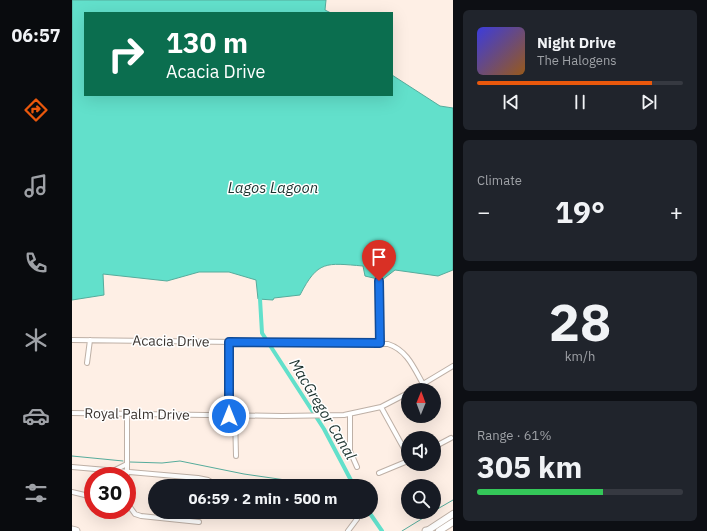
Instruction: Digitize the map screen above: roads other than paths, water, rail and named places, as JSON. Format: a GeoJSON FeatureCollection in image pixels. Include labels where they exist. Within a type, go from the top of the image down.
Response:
{"type":"FeatureCollection","features":[{"type":"Feature","properties":{"kind":"highway"},"geometry":{"type":"LineString","coordinates":[[72,530],[76,531]]}},
{"type":"Feature","properties":{"kind":"main road"},"geometry":{"type":"LineString","coordinates":[[427,531],[453,514]]}},
{"type":"Feature","properties":{"kind":"main road"},"geometry":{"type":"LineString","coordinates":[[439,531],[453,522]]}},
{"type":"Feature","properties":{"kind":"street"},"geometry":{"type":"LineString","coordinates":[[379,281],[380,343]]}},
{"type":"Feature","properties":{"kind":"street","name":"Acacia Drive"},"geometry":{"type":"LineString","coordinates":[[72,340],[380,343],[395,346],[402,350],[422,383]]}},
{"type":"Feature","properties":{"kind":"street"},"geometry":{"type":"LineString","coordinates":[[88,363],[90,340]]}},
{"type":"Feature","properties":{"kind":"street"},"geometry":{"type":"LineString","coordinates":[[229,342],[229,416]]}},
{"type":"Feature","properties":{"kind":"street"},"geometry":{"type":"LineString","coordinates":[[425,383],[453,366]]}},
{"type":"Feature","properties":{"kind":"street","name":"Royal Palm Drive"},"geometry":{"type":"LineString","coordinates":[[72,413],[313,416],[350,414],[381,407],[401,397]]}},
{"type":"Feature","properties":{"kind":"street"},"geometry":{"type":"LineString","coordinates":[[381,407],[401,443]]}},
{"type":"Feature","properties":{"kind":"street"},"geometry":{"type":"LineString","coordinates":[[121,467],[127,464],[127,414]]}},
{"type":"Feature","properties":{"kind":"street"},"geometry":{"type":"LineString","coordinates":[[350,414],[350,451],[357,467]]}},
{"type":"Feature","properties":{"kind":"street"},"geometry":{"type":"LineString","coordinates":[[235,416],[236,456]]}},
{"type":"Feature","properties":{"kind":"street"},"geometry":{"type":"LineString","coordinates":[[441,443],[451,438]]}},
{"type":"Feature","properties":{"kind":"street"},"geometry":{"type":"LineString","coordinates":[[379,473],[401,465]]}},
{"type":"Feature","properties":{"kind":"street"},"geometry":{"type":"LineString","coordinates":[[72,467],[84,468]]}},
{"type":"Feature","properties":{"kind":"street"},"geometry":{"type":"LineString","coordinates":[[136,475],[203,479]]}},
{"type":"Feature","properties":{"kind":"street"},"geometry":{"type":"LineString","coordinates":[[72,492],[84,495]]}},
{"type":"Feature","properties":{"kind":"street"},"geometry":{"type":"LineString","coordinates":[[136,514],[141,516],[199,522]]}},
{"type":"Feature","properties":{"kind":"street"},"geometry":{"type":"LineString","coordinates":[[348,531],[357,519]]}},
{"type":"Feature","properties":{"kind":"water","name":"Lagos Lagoon"},"geometry":{"type":"Polygon","coordinates":[[[72,0],[326,0],[325,10],[329,12],[84,12],[84,96],[393,96],[393,76],[440,106],[453,108],[453,270],[438,276],[395,270],[382,280],[365,276],[363,266],[340,264],[324,266],[312,275],[300,295],[274,298],[273,300],[258,299],[256,280],[229,272],[199,272],[167,281],[103,274],[104,295],[72,300],[72,0]]]}},
{"type":"Feature","properties":{"kind":"waterway","name":"MacGregor Canal"},"geometry":{"type":"LineString","coordinates":[[260,299],[262,333],[324,429],[350,479]]}},
{"type":"Feature","properties":{"kind":"waterway"},"geometry":{"type":"LineString","coordinates":[[72,456],[123,461]]}},
{"type":"Feature","properties":{"kind":"waterway"},"geometry":{"type":"LineString","coordinates":[[130,462],[162,463],[180,461],[244,474],[279,479]]}},
{"type":"Feature","properties":{"kind":"waterway"},"geometry":{"type":"LineString","coordinates":[[441,507],[453,500]]}},
{"type":"Feature","properties":{"kind":"waterway","name":"MacGregor Canal"},"geometry":{"type":"LineString","coordinates":[[374,519],[382,531]]}},
{"type":"Feature","properties":{"kind":"waterway"},"geometry":{"type":"LineString","coordinates":[[402,531],[422,519]]}}]}
